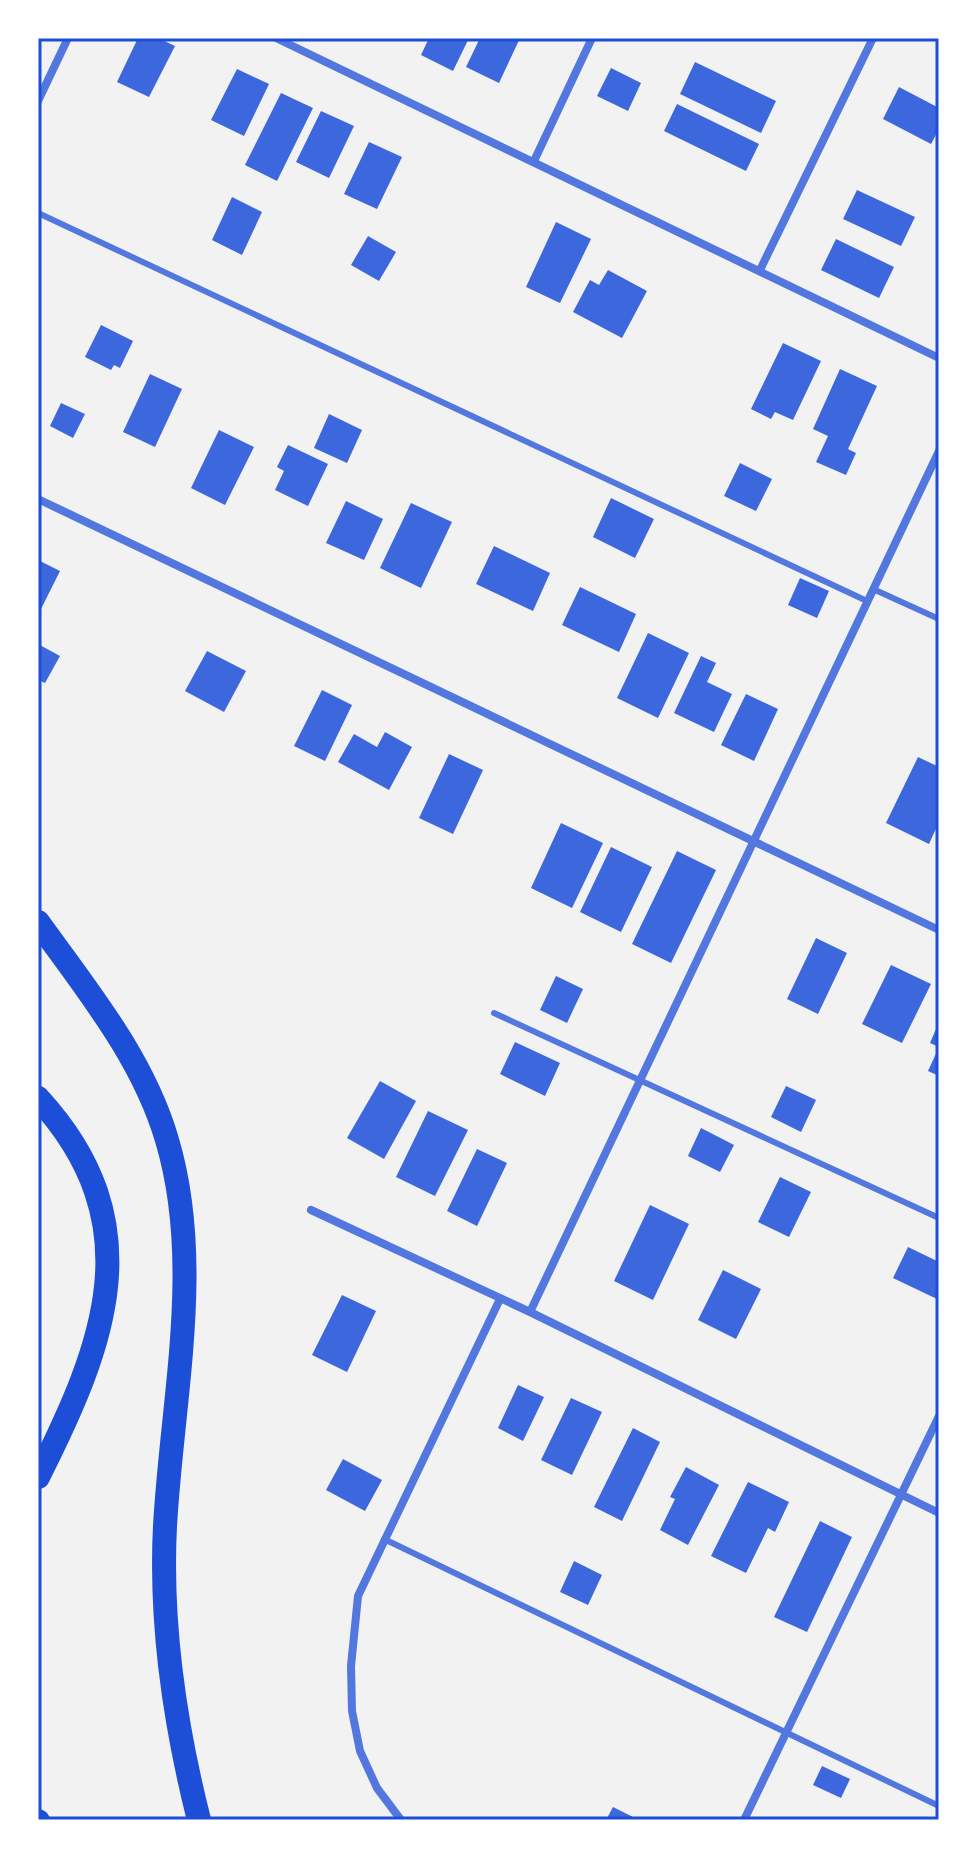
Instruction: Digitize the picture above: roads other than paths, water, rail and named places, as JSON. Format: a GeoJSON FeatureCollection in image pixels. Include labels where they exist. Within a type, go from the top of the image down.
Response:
{"type":"FeatureCollection","features":[{"type":"Feature","properties":{"kind":"highway"},"geometry":{"type":"LineString","coordinates":[[38,922],[132,1058],[167,1140],[180,1198],[186,1260],[165,1529],[167,1628],[177,1718],[199,1820]]}},
{"type":"Feature","properties":{"kind":"highway"},"geometry":{"type":"LineString","coordinates":[[38,1098],[63,1125],[96,1188],[107,1259],[106,1298],[86,1377],[38,1477]]}},
{"type":"Feature","properties":{"kind":"street"},"geometry":{"type":"LineString","coordinates":[[38,101],[68,38]]}},
{"type":"Feature","properties":{"kind":"street"},"geometry":{"type":"LineString","coordinates":[[276,38],[939,358]]}},
{"type":"Feature","properties":{"kind":"street"},"geometry":{"type":"LineString","coordinates":[[534,161],[592,38]]}},
{"type":"Feature","properties":{"kind":"street"},"geometry":{"type":"LineString","coordinates":[[760,270],[873,38]]}},
{"type":"Feature","properties":{"kind":"street"},"geometry":{"type":"LineString","coordinates":[[530,1312],[939,451]]}},
{"type":"Feature","properties":{"kind":"street"},"geometry":{"type":"LineString","coordinates":[[38,499],[939,930]]}},
{"type":"Feature","properties":{"kind":"street"},"geometry":{"type":"LineString","coordinates":[[311,1210],[530,1312],[939,1513]]}},
{"type":"Feature","properties":{"kind":"street"},"geometry":{"type":"LineString","coordinates":[[401,1820],[377,1788],[366,1764],[352,1711],[351,1666],[358,1596],[500,1299]]}},
{"type":"Feature","properties":{"kind":"street"},"geometry":{"type":"LineString","coordinates":[[744,1820],[939,1416]]}},
{"type":"Feature","properties":{"kind":"lane"},"geometry":{"type":"LineString","coordinates":[[38,213],[867,601]]}},
{"type":"Feature","properties":{"kind":"lane"},"geometry":{"type":"LineString","coordinates":[[873,589],[939,619]]}},
{"type":"Feature","properties":{"kind":"lane"},"geometry":{"type":"LineString","coordinates":[[494,1013],[939,1218]]}},
{"type":"Feature","properties":{"kind":"lane"},"geometry":{"type":"LineString","coordinates":[[384,1539],[939,1806]]}}]}
